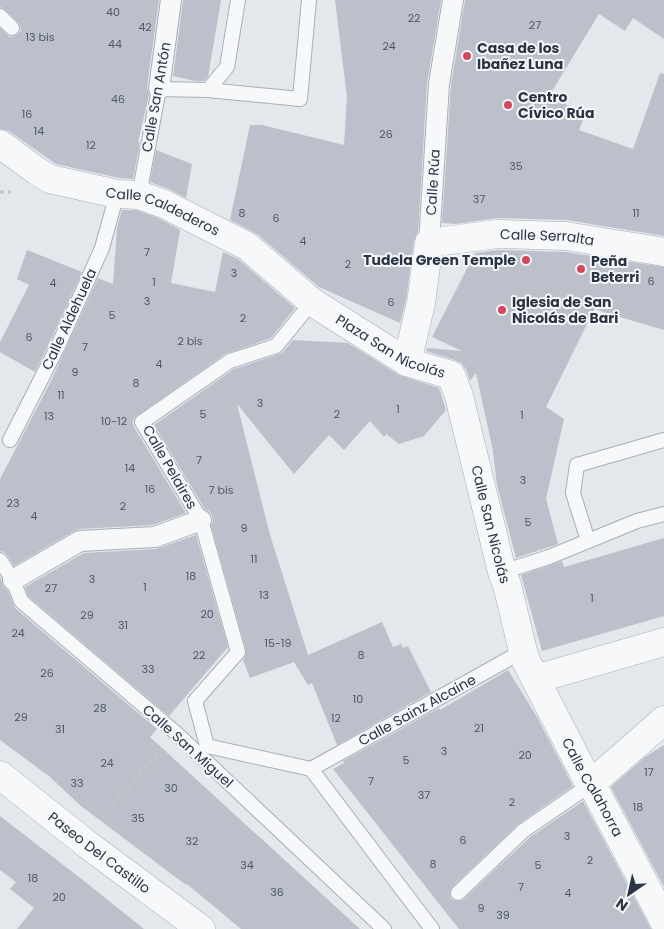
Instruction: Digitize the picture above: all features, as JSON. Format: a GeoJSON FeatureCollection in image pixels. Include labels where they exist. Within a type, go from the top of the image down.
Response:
{"type":"FeatureCollection","features":[{"type":"Feature","properties":{"kind":"street","name":"Calle San Antón"},"geometry":{"type":"LineString","coordinates":[[159,89],[172,0]]}},
{"type":"Feature","properties":{"kind":"street","name":"Calle Rúa"},"geometry":{"type":"LineString","coordinates":[[408,362],[421,303],[429,243],[439,84],[453,0]]}},
{"type":"Feature","properties":{"kind":"street","name":"Calle Caldederos"},"geometry":{"type":"LineString","coordinates":[[0,144],[50,179],[128,194],[164,204],[247,246],[312,302]]}},
{"type":"Feature","properties":{"kind":"street","name":"Calle Serralta"},"geometry":{"type":"LineString","coordinates":[[429,243],[497,234],[566,236],[664,252]]}},
{"type":"Feature","properties":{"kind":"street","name":"Plaza San Nicolás"},"geometry":{"type":"LineString","coordinates":[[312,302],[408,362],[451,375],[459,396]]}},
{"type":"Feature","properties":{"kind":"street","name":"Calle San Nicolás"},"geometry":{"type":"LineString","coordinates":[[459,396],[523,651]]}},
{"type":"Feature","properties":{"kind":"street"},"geometry":{"type":"LineString","coordinates":[[13,580],[80,542],[155,537],[201,520]]}},
{"type":"Feature","properties":{"kind":"street"},"geometry":{"type":"LineString","coordinates":[[536,679],[664,642]]}},
{"type":"Feature","properties":{"kind":"street","name":"Calle Calahorra"},"geometry":{"type":"LineString","coordinates":[[523,651],[526,661],[590,785],[595,790],[664,921]]}},
{"type":"Feature","properties":{"kind":"street"},"geometry":{"type":"LineString","coordinates":[[590,785],[664,720]]}},
{"type":"Feature","properties":{"kind":"street","name":"Paseo Del Castillo"},"geometry":{"type":"LineString","coordinates":[[0,775],[88,845],[201,929]]}},
{"type":"Feature","properties":{"kind":"lane"},"geometry":{"type":"LineString","coordinates":[[208,90],[227,67],[238,0]]}},
{"type":"Feature","properties":{"kind":"lane"},"geometry":{"type":"LineString","coordinates":[[159,89],[208,90],[300,99],[309,0]]}},
{"type":"Feature","properties":{"kind":"lane"},"geometry":{"type":"LineString","coordinates":[[0,16],[12,28]]}},
{"type":"Feature","properties":{"kind":"lane","name":"Calle San Antón"},"geometry":{"type":"LineString","coordinates":[[128,194],[159,89]]}},
{"type":"Feature","properties":{"kind":"lane","name":"Calle Aldehuela"},"geometry":{"type":"LineString","coordinates":[[10,440],[58,346],[128,194]]}},
{"type":"Feature","properties":{"kind":"lane","name":"Calle Pelaires"},"geometry":{"type":"LineString","coordinates":[[195,701],[238,652],[201,520],[142,422],[230,361],[276,346],[312,302]]}},
{"type":"Feature","properties":{"kind":"lane"},"geometry":{"type":"LineString","coordinates":[[588,541],[573,493],[577,465],[664,440]]}},
{"type":"Feature","properties":{"kind":"lane"},"geometry":{"type":"LineString","coordinates":[[502,572],[549,557],[637,521],[664,514]]}},
{"type":"Feature","properties":{"kind":"lane","name":"Calle San Miguel"},"geometry":{"type":"LineString","coordinates":[[0,560],[13,580],[21,600],[176,733],[384,929]]}},
{"type":"Feature","properties":{"kind":"lane","name":"Calle Sainz Alcaine"},"geometry":{"type":"LineString","coordinates":[[311,769],[523,651]]}},
{"type":"Feature","properties":{"kind":"lane","name":"Calle San Miguel"},"geometry":{"type":"LineString","coordinates":[[195,701],[207,746],[311,769]]}},
{"type":"Feature","properties":{"kind":"lane"},"geometry":{"type":"LineString","coordinates":[[311,769],[432,929]]}},
{"type":"Feature","properties":{"kind":"lane"},"geometry":{"type":"LineString","coordinates":[[458,893],[523,831],[590,785]]}},
{"type":"Feature","properties":{"kind":"path"},"geometry":{"type":"LineString","coordinates":[[96,824],[176,733]]}},
{"type":"Feature","properties":{"kind":"building"},"geometry":{"type":"Polygon","coordinates":[[[0,0],[159,0],[147,87],[149,95],[138,142],[140,143],[133,179],[119,178],[56,164],[9,131],[0,129],[0,28],[10,37],[15,36],[21,30],[18,22],[6,10],[0,7],[0,0]]]}},
{"type":"Feature","properties":{"kind":"building"},"geometry":{"type":"Polygon","coordinates":[[[183,0],[221,0],[208,77],[204,81],[173,76],[183,0]]]}},
{"type":"Feature","properties":{"kind":"building"},"geometry":{"type":"Polygon","coordinates":[[[335,0],[441,0],[427,83],[418,232],[414,241],[406,300],[400,323],[319,287],[257,234],[230,220],[250,125],[262,125],[344,145],[347,97],[335,0]]]}},
{"type":"Feature","properties":{"kind":"building"},"geometry":{"type":"Polygon","coordinates":[[[465,0],[664,0],[664,39],[633,18],[625,31],[599,14],[549,96],[585,114],[579,130],[633,149],[660,73],[664,74],[664,236],[567,220],[497,218],[456,224],[442,223],[451,85],[465,0]]]}},
{"type":"Feature","properties":{"kind":"building"},"geometry":{"type":"Polygon","coordinates":[[[156,150],[192,164],[186,198],[150,182],[156,150]]]}},
{"type":"Feature","properties":{"kind":"building"},"geometry":{"type":"Polygon","coordinates":[[[122,210],[136,210],[158,218],[180,230],[171,283],[215,292],[223,252],[238,259],[295,308],[271,338],[225,354],[134,418],[134,427],[186,513],[153,525],[79,529],[14,566],[7,555],[0,551],[0,479],[51,381],[98,278],[113,284],[117,228],[122,210]]]}},
{"type":"Feature","properties":{"kind":"building"},"geometry":{"type":"Polygon","coordinates":[[[27,250],[82,272],[35,372],[0,352],[0,342],[29,285],[17,279],[27,250]]]}},
{"type":"Feature","properties":{"kind":"building"},"geometry":{"type":"Polygon","coordinates":[[[498,250],[565,252],[664,267],[664,330],[595,308],[546,407],[564,419],[546,499],[558,544],[516,558],[497,485],[493,451],[476,373],[470,381],[466,369],[461,363],[426,351],[427,348],[462,351],[432,337],[475,253],[498,250]]]}},
{"type":"Feature","properties":{"kind":"building"},"geometry":{"type":"Polygon","coordinates":[[[293,340],[348,343],[399,375],[439,388],[446,410],[424,436],[399,444],[386,434],[384,437],[370,421],[344,450],[329,435],[294,474],[237,404],[270,535],[308,655],[382,622],[393,647],[401,644],[403,648],[408,646],[431,692],[337,745],[312,683],[308,685],[294,662],[250,678],[243,660],[246,650],[211,525],[213,522],[212,515],[205,509],[154,425],[234,369],[279,354],[293,340]]]}},
{"type":"Feature","properties":{"kind":"building"},"geometry":{"type":"Polygon","coordinates":[[[196,535],[228,647],[169,716],[28,596],[25,587],[84,553],[156,549],[196,535]]]}},
{"type":"Feature","properties":{"kind":"building"},"geometry":{"type":"Polygon","coordinates":[[[664,538],[664,616],[542,651],[521,575],[562,561],[564,567],[664,538]]]}},
{"type":"Feature","properties":{"kind":"building"},"geometry":{"type":"Polygon","coordinates":[[[0,576],[3,586],[8,591],[15,608],[157,729],[150,737],[360,929],[241,929],[187,884],[81,806],[50,777],[0,740],[0,576]]]}},
{"type":"Feature","properties":{"kind":"building"},"geometry":{"type":"Polygon","coordinates":[[[508,670],[537,717],[573,786],[517,825],[452,887],[450,891],[451,899],[461,901],[464,899],[529,838],[583,801],[651,929],[459,929],[333,769],[344,763],[343,761],[439,708],[440,710],[508,670]]]}},
{"type":"Feature","properties":{"kind":"building"},"geometry":{"type":"Polygon","coordinates":[[[664,745],[664,887],[611,787],[645,757],[664,745]]]}},
{"type":"Feature","properties":{"kind":"building"},"geometry":{"type":"Polygon","coordinates":[[[0,816],[144,929],[17,929],[34,908],[10,889],[16,882],[0,870],[0,816]]]}},
{"type":"Feature","properties":{"kind":"place","name":"Casa de los Ibañez Luna"},"geometry":{"type":"Point","coordinates":[467,56]}},
{"type":"Feature","properties":{"kind":"place","name":"Centro Cívico Rúa"},"geometry":{"type":"Point","coordinates":[508,105]}},
{"type":"Feature","properties":{"kind":"place","name":"Tudela Green Temple"},"geometry":{"type":"Point","coordinates":[526,260]}},
{"type":"Feature","properties":{"kind":"place","name":"Peña Beterri"},"geometry":{"type":"Point","coordinates":[581,269]}},
{"type":"Feature","properties":{"kind":"place","name":"Iglesia de San Nicolás de Bari"},"geometry":{"type":"Point","coordinates":[502,310]}}]}
